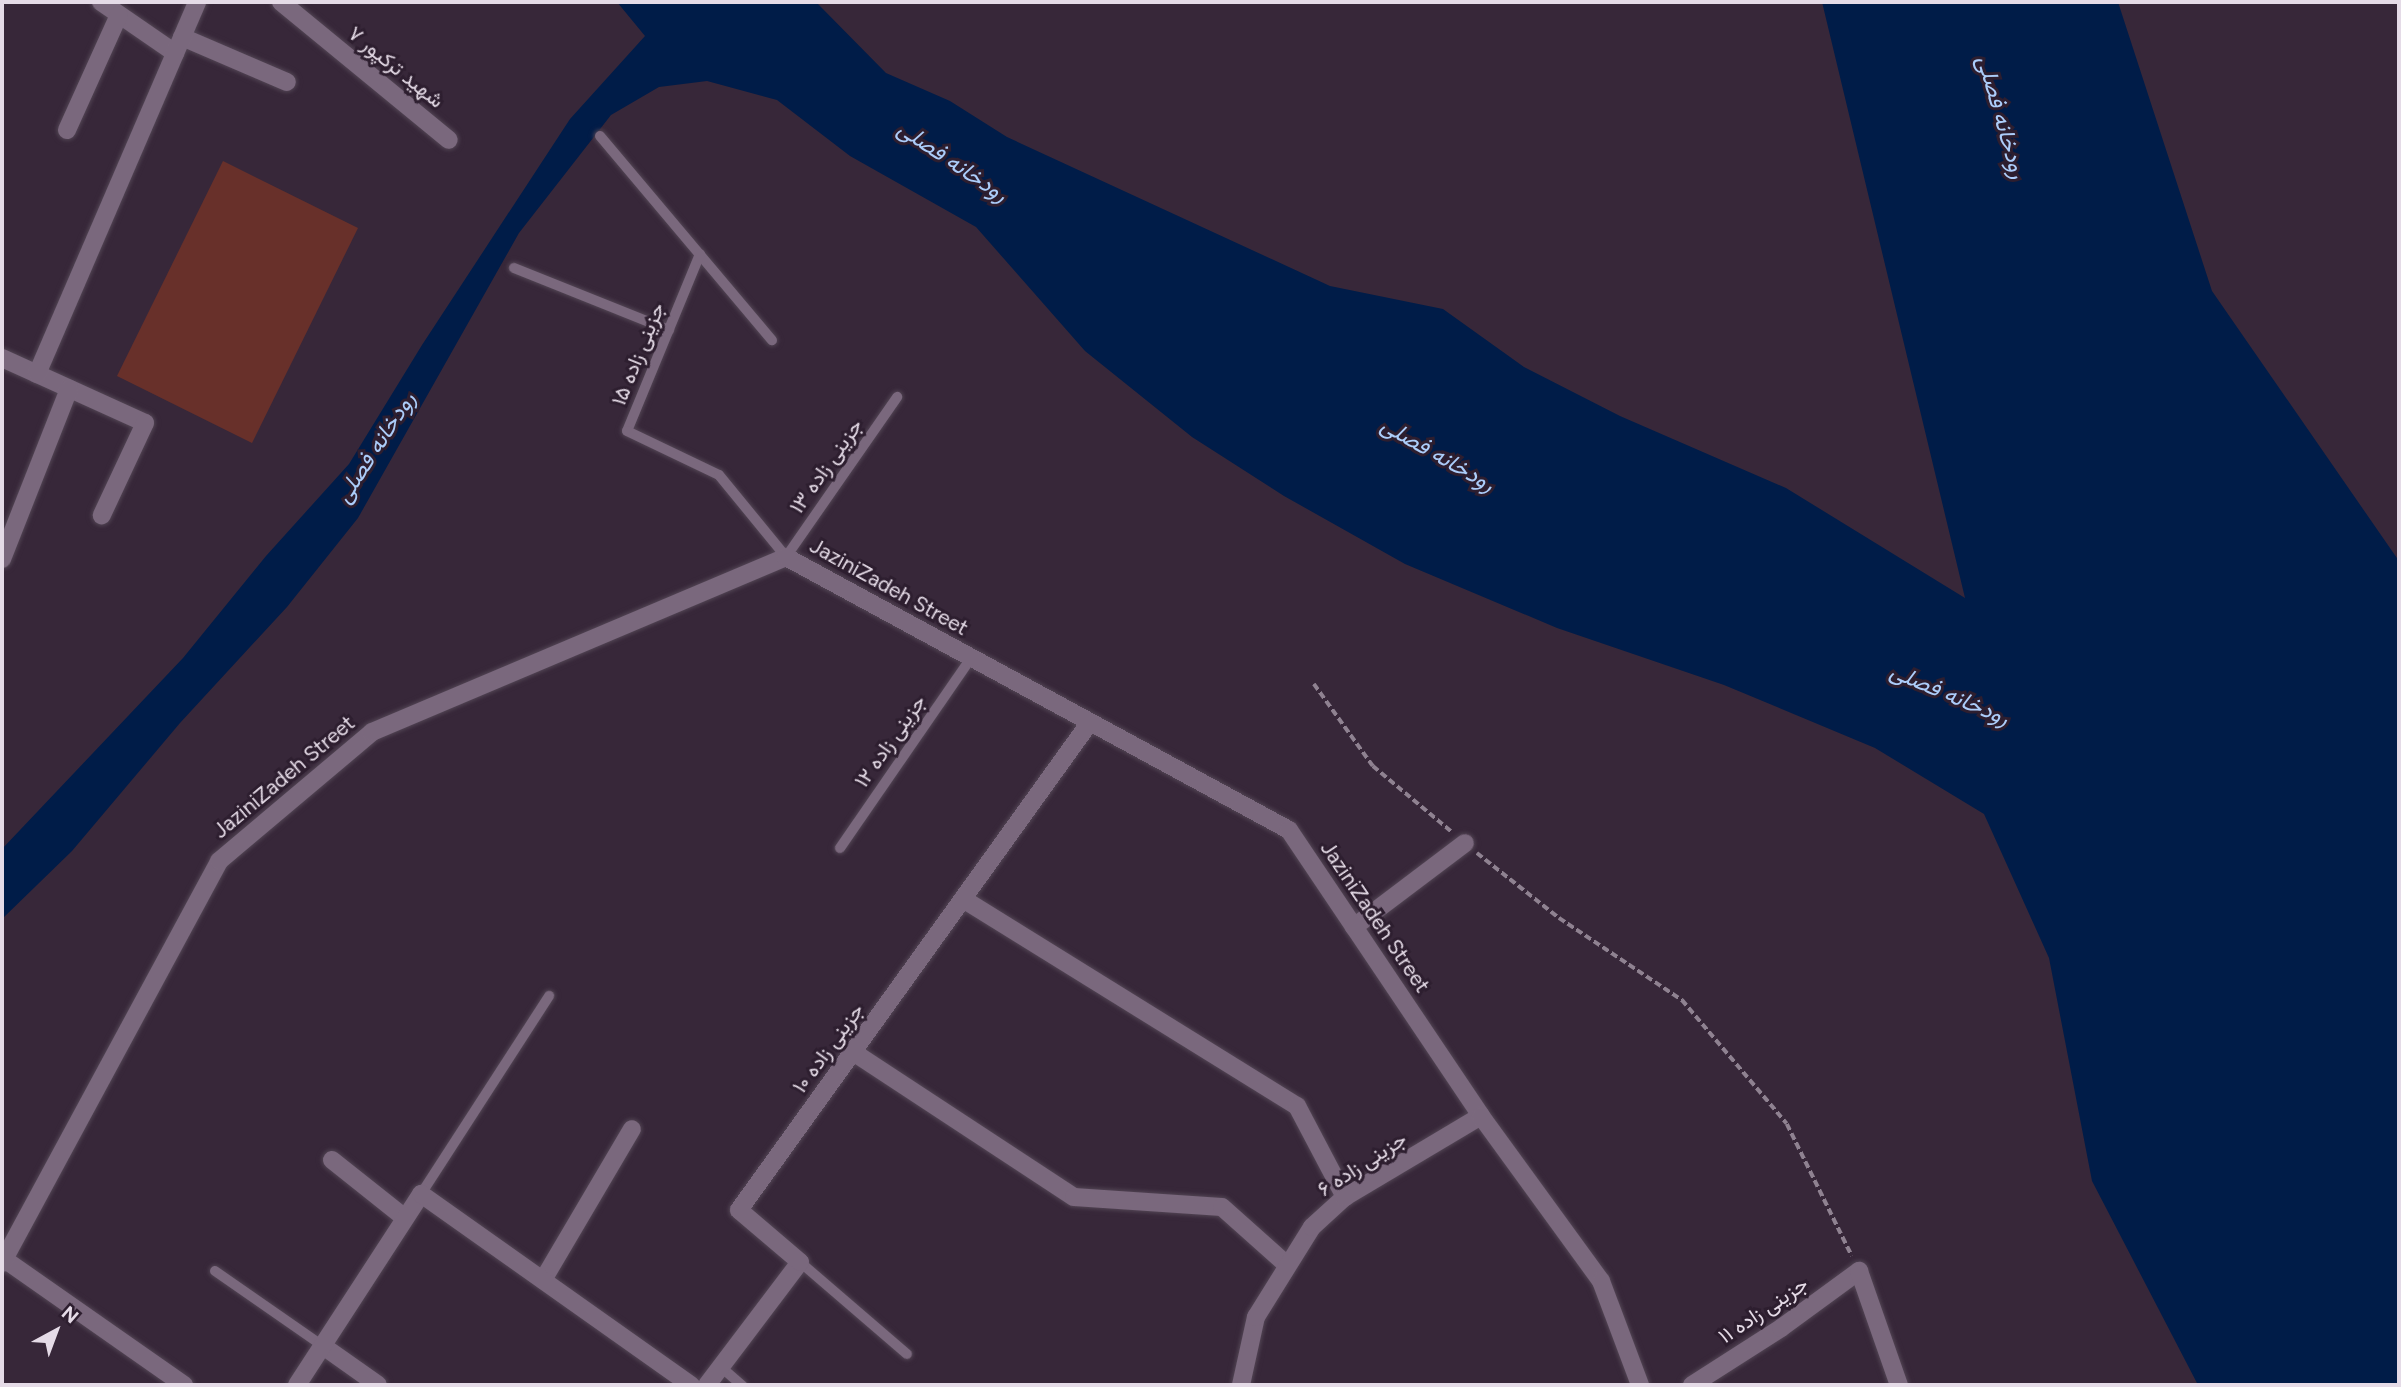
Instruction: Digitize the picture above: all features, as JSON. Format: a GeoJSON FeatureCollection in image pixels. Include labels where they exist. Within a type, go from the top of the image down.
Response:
{"type":"FeatureCollection","features":[{"type":"Feature","properties":{"kind":"street"},"geometry":{"type":"LineString","coordinates":[[101,2],[178,45],[287,82]]}},
{"type":"Feature","properties":{"kind":"street"},"geometry":{"type":"LineString","coordinates":[[37,374],[197,2]]}},
{"type":"Feature","properties":{"kind":"street","name":"شهید ترکپور ۷"},"geometry":{"type":"LineString","coordinates":[[281,2],[449,140]]}},
{"type":"Feature","properties":{"kind":"street"},"geometry":{"type":"LineString","coordinates":[[67,130],[120,15]]}},
{"type":"Feature","properties":{"kind":"street"},"geometry":{"type":"LineString","coordinates":[[2,358],[145,423],[102,515]]}},
{"type":"Feature","properties":{"kind":"street"},"geometry":{"type":"LineString","coordinates":[[2,559],[69,389]]}},
{"type":"Feature","properties":{"kind":"street","name":"JaziniZadeh Street"},"geometry":{"type":"LineString","coordinates":[[3,1261],[219,861],[372,732],[786,556],[1289,830],[1481,1116],[1601,1281],[1640,1385]]}},
{"type":"Feature","properties":{"kind":"street","name":"جزینی زاده ۱۰"},"geometry":{"type":"LineString","coordinates":[[800,1262],[739,1210],[1090,722]]}},
{"type":"Feature","properties":{"kind":"street"},"geometry":{"type":"LineString","coordinates":[[1354,927],[1465,843]]}},
{"type":"Feature","properties":{"kind":"street"},"geometry":{"type":"LineString","coordinates":[[963,898],[1297,1106],[1345,1197]]}},
{"type":"Feature","properties":{"kind":"street"},"geometry":{"type":"LineString","coordinates":[[853,1052],[1073,1197],[1222,1207],[1286,1264]]}},
{"type":"Feature","properties":{"kind":"street","name":"جزینی زاده ۶"},"geometry":{"type":"LineString","coordinates":[[1241,1385],[1256,1317],[1286,1264],[1312,1227],[1345,1197],[1481,1116]]}},
{"type":"Feature","properties":{"kind":"street"},"geometry":{"type":"LineString","coordinates":[[543,1280],[632,1129]]}},
{"type":"Feature","properties":{"kind":"street"},"geometry":{"type":"LineString","coordinates":[[332,1160],[405,1218]]}},
{"type":"Feature","properties":{"kind":"street"},"geometry":{"type":"LineString","coordinates":[[298,1385],[421,1194],[691,1385]]}},
{"type":"Feature","properties":{"kind":"street"},"geometry":{"type":"LineString","coordinates":[[3,1261],[184,1385]]}},
{"type":"Feature","properties":{"kind":"street"},"geometry":{"type":"LineString","coordinates":[[707,1385],[800,1262]]}},
{"type":"Feature","properties":{"kind":"street"},"geometry":{"type":"LineString","coordinates":[[1859,1271],[1899,1385]]}},
{"type":"Feature","properties":{"kind":"street","name":"جزینی زاده ۱۱"},"geometry":{"type":"LineString","coordinates":[[1692,1385],[1781,1328],[1859,1271]]}},
{"type":"Feature","properties":{"kind":"street"},"geometry":{"type":"LineString","coordinates":[[323,1346],[378,1385]]}},
{"type":"Feature","properties":{"kind":"lane"},"geometry":{"type":"LineString","coordinates":[[600,136],[772,340]]}},
{"type":"Feature","properties":{"kind":"lane","name":"جزینی زاده ۱۵"},"geometry":{"type":"LineString","coordinates":[[700,254],[628,431],[719,475],[786,556]]}},
{"type":"Feature","properties":{"kind":"lane"},"geometry":{"type":"LineString","coordinates":[[514,268],[669,330]]}},
{"type":"Feature","properties":{"kind":"lane","name":"جزینی زاده ۱۳"},"geometry":{"type":"LineString","coordinates":[[786,556],[897,397]]}},
{"type":"Feature","properties":{"kind":"lane","name":"جزینی زاده ۱۲"},"geometry":{"type":"LineString","coordinates":[[840,848],[971,657]]}},
{"type":"Feature","properties":{"kind":"lane"},"geometry":{"type":"LineString","coordinates":[[421,1194],[549,996]]}},
{"type":"Feature","properties":{"kind":"lane"},"geometry":{"type":"LineString","coordinates":[[800,1262],[907,1354]]}},
{"type":"Feature","properties":{"kind":"lane"},"geometry":{"type":"LineString","coordinates":[[215,1271],[323,1346]]}},
{"type":"Feature","properties":{"kind":"lane"},"geometry":{"type":"LineString","coordinates":[[720,1367],[742,1385]]}},
{"type":"Feature","properties":{"kind":"path"},"geometry":{"type":"LineString","coordinates":[[1314,684],[1373,766],[1559,918],[1682,1000],[1787,1124],[1859,1271]]}},
{"type":"Feature","properties":{"kind":"shaded area"},"geometry":{"type":"Polygon","coordinates":[[[223,161],[358,228],[252,443],[117,376],[223,161]]]}},
{"type":"Feature","properties":{"kind":"water","name":"رودخانه فصلی"},"geometry":{"type":"Polygon","coordinates":[[[617,2],[816,2],[886,73],[950,101],[1007,137],[1330,286],[1443,309],[1524,367],[1620,416],[1786,488],[1965,598],[1822,2],[2118,2],[2212,291],[2399,561],[2399,1385],[2198,1385],[2092,1181],[2049,958],[1984,814],[1875,748],[1724,685],[1557,628],[1405,564],[1284,496],[1192,437],[1085,351],[976,227],[850,156],[777,100],[707,81],[659,87],[611,115],[519,233],[358,518],[287,607],[180,723],[72,851],[2,919],[2,849],[183,658],[266,556],[349,464],[422,345],[570,119],[645,36],[617,2]]]}}]}
